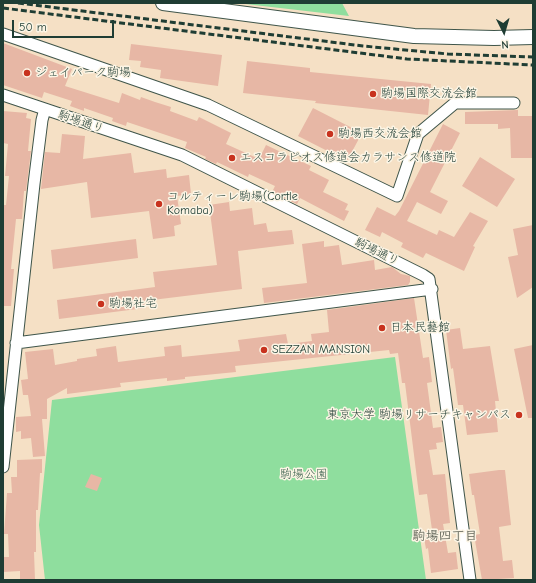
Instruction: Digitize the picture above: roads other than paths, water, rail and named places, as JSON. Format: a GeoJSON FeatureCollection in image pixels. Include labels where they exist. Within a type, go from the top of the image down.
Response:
{"type":"FeatureCollection","features":[{"type":"Feature","properties":{"kind":"street"},"geometry":{"type":"LineString","coordinates":[[163,3],[414,36],[494,38],[533,37]]}},
{"type":"Feature","properties":{"kind":"street"},"geometry":{"type":"LineString","coordinates":[[3,34],[208,105],[397,196],[418,134],[455,103],[514,103]]}},
{"type":"Feature","properties":{"kind":"street","name":"駒場通り"},"geometry":{"type":"LineString","coordinates":[[3,95],[182,155],[429,279],[432,289],[470,580]]}},
{"type":"Feature","properties":{"kind":"street","name":"駒場通り"},"geometry":{"type":"LineString","coordinates":[[3,467],[42,120],[45,109]]}},
{"type":"Feature","properties":{"kind":"street"},"geometry":{"type":"LineString","coordinates":[[16,343],[432,289]]}},
{"type":"Feature","properties":{"kind":"railway"},"geometry":{"type":"LineString","coordinates":[[18,3],[363,46],[448,54],[533,57]]}},
{"type":"Feature","properties":{"kind":"railway"},"geometry":{"type":"LineString","coordinates":[[3,8],[407,59],[533,65]]}},
{"type":"Feature","properties":{"kind":"place","name":"ジェイパーク駒場"},"geometry":{"type":"Point","coordinates":[27,73]}},
{"type":"Feature","properties":{"kind":"place","name":"駒場国際交流会館"},"geometry":{"type":"Point","coordinates":[373,94]}},
{"type":"Feature","properties":{"kind":"place","name":"駒場西交流会館"},"geometry":{"type":"Point","coordinates":[330,134]}},
{"type":"Feature","properties":{"kind":"place","name":"エスコラピオス修道会カラサンス修道院"},"geometry":{"type":"Point","coordinates":[232,158]}},
{"type":"Feature","properties":{"kind":"place","name":"コルティーレ駒場(Cortle Komaba)"},"geometry":{"type":"Point","coordinates":[159,204]}},
{"type":"Feature","properties":{"kind":"place","name":"駒場社宅"},"geometry":{"type":"Point","coordinates":[101,304]}},
{"type":"Feature","properties":{"kind":"place","name":"日本民藝館"},"geometry":{"type":"Point","coordinates":[382,328]}},
{"type":"Feature","properties":{"kind":"place","name":"SEZZAN MANSION"},"geometry":{"type":"Point","coordinates":[264,350]}},
{"type":"Feature","properties":{"kind":"place","name":"東京大学 駒場リサーチキャンパス"},"geometry":{"type":"Point","coordinates":[519,415]}},
{"type":"Feature","properties":{"kind":"district","name":"駒場四丁目"},"geometry":{"type":"Point","coordinates":[445,536]}},
{"type":"Feature","properties":{"kind":"park label","name":"駒場公園"},"geometry":{"type":"Point","coordinates":[304,475]}}]}
